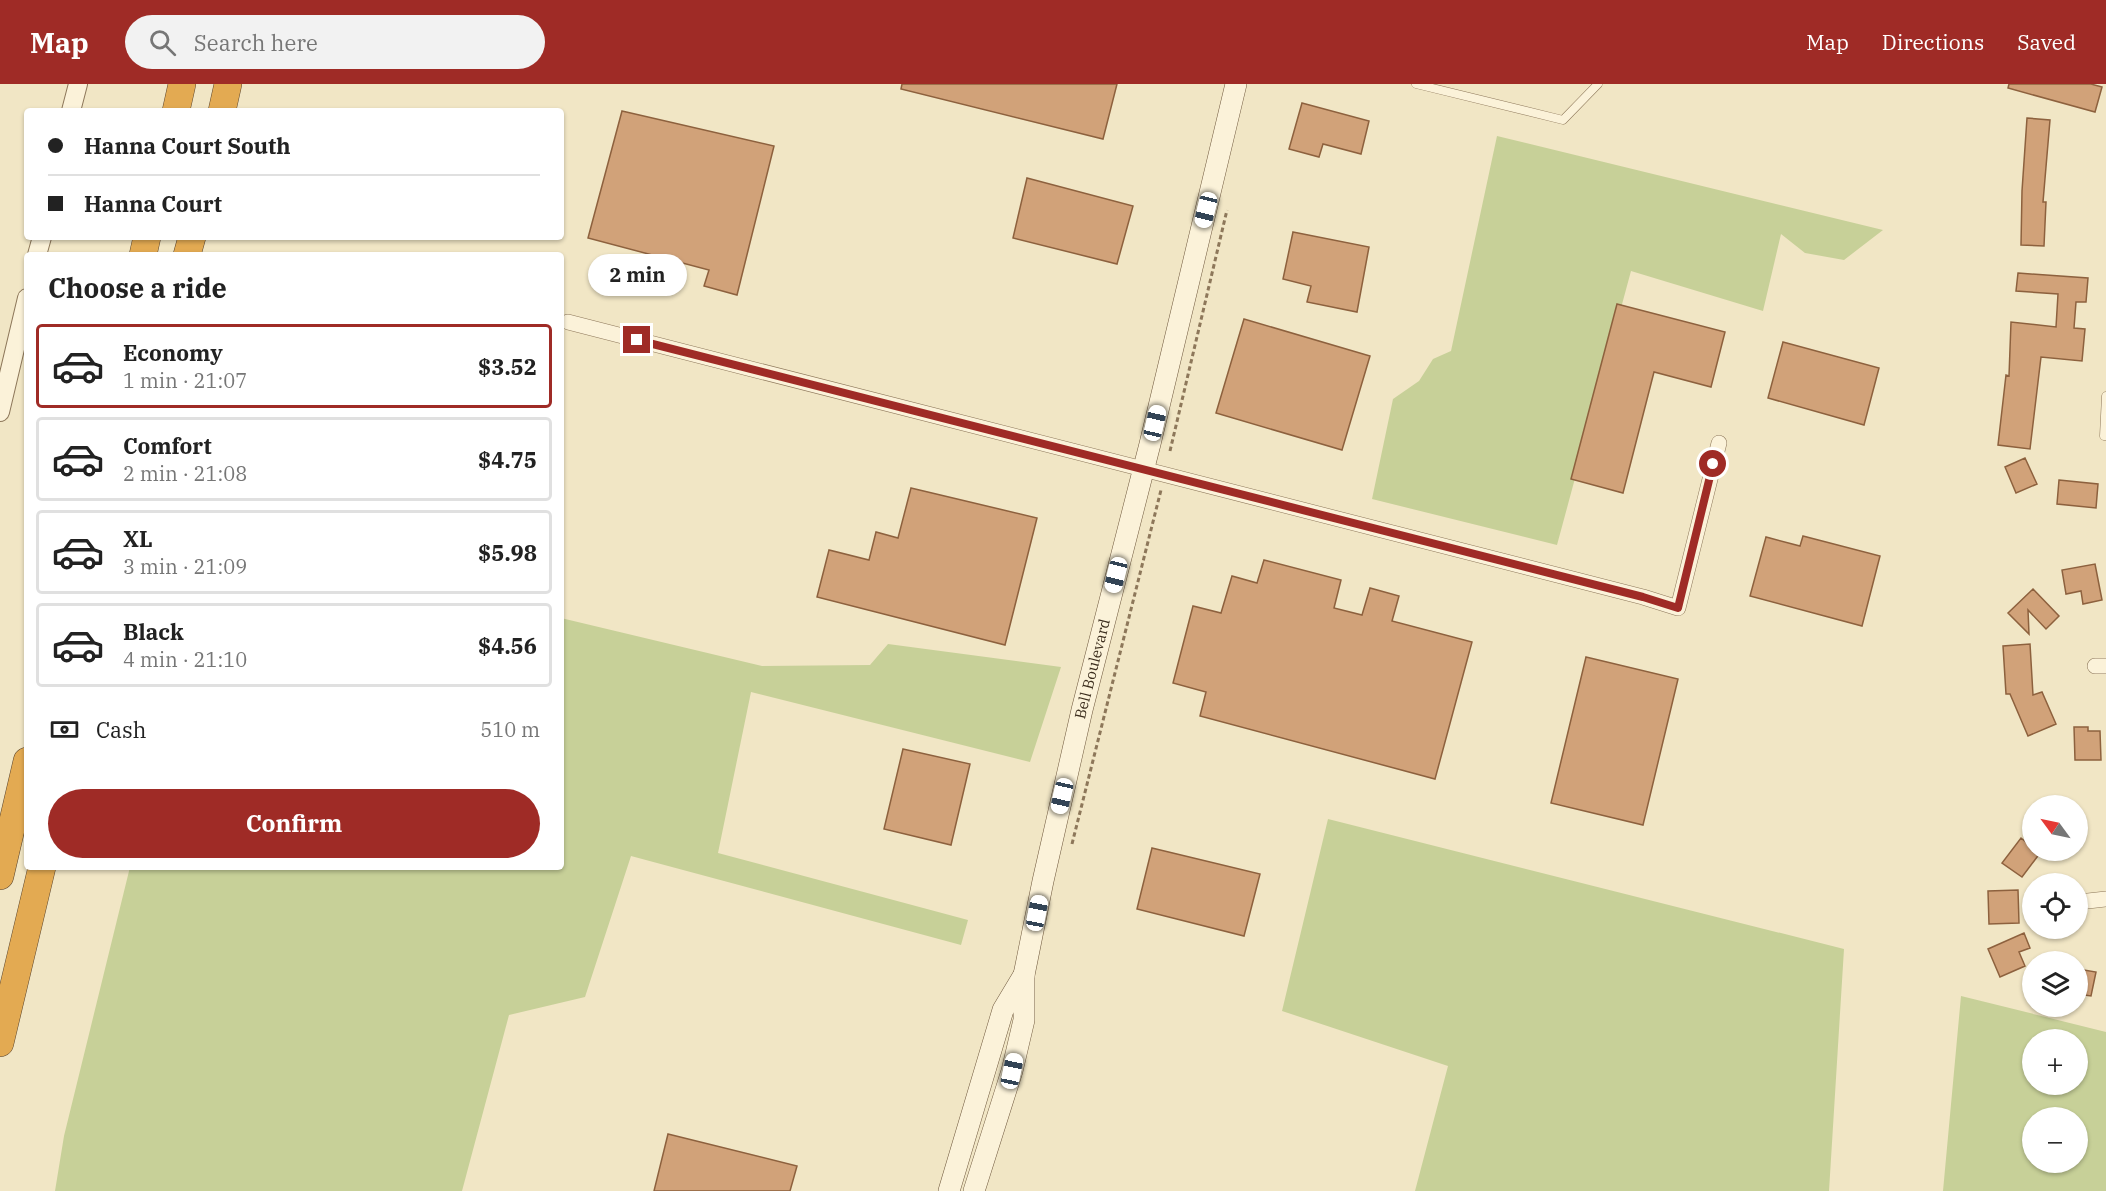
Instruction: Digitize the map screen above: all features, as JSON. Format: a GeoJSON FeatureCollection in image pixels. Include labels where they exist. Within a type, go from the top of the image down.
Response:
{"type":"FeatureCollection","features":[{"type":"Feature","properties":{"kind":"highway"},"geometry":{"type":"LineString","coordinates":[[177,108],[182,84]]}},
{"type":"Feature","properties":{"kind":"highway"},"geometry":{"type":"LineString","coordinates":[[223,108],[228,84]]}},
{"type":"Feature","properties":{"kind":"highway"},"geometry":{"type":"LineString","coordinates":[[0,876],[24,774]]}},
{"type":"Feature","properties":{"kind":"highway"},"geometry":{"type":"LineString","coordinates":[[0,1043],[41,870]]}},
{"type":"Feature","properties":{"kind":"main road","name":"Bell Boulevard"},"geometry":{"type":"LineString","coordinates":[[974,1191],[1012,1071],[1024,1020],[1024,975],[1043,881],[1082,710],[1236,84]]}},
{"type":"Feature","properties":{"kind":"main road","name":"Bell Boulevard"},"geometry":{"type":"LineString","coordinates":[[948,1191],[1003,1010],[1024,975]]}},
{"type":"Feature","properties":{"kind":"street"},"geometry":{"type":"LineString","coordinates":[[72,108],[78,84]]}},
{"type":"Feature","properties":{"kind":"street"},"geometry":{"type":"LineString","coordinates":[[0,412],[24,311]]}},
{"type":"Feature","properties":{"kind":"street"},"geometry":{"type":"LineString","coordinates":[[568,322],[1143,468],[1678,608],[1719,443]]}},
{"type":"Feature","properties":{"kind":"street"},"geometry":{"type":"LineString","coordinates":[[2088,901],[2106,899]]}},
{"type":"Feature","properties":{"kind":"lane"},"geometry":{"type":"LineString","coordinates":[[1416,84],[1563,120],[1598,84]]}},
{"type":"Feature","properties":{"kind":"lane"},"geometry":{"type":"LineString","coordinates":[[2106,396],[2104,436],[2106,436]]}},
{"type":"Feature","properties":{"kind":"path"},"geometry":{"type":"LineString","coordinates":[[1170,451],[1227,210]]}},
{"type":"Feature","properties":{"kind":"path"},"geometry":{"type":"LineString","coordinates":[[1071,847],[1161,488]]}},
{"type":"Feature","properties":{"kind":"green space"},"geometry":{"type":"Polygon","coordinates":[[[1497,136],[1883,230],[1844,260],[1805,253],[1781,234],[1763,311],[1631,271],[1557,545],[1372,499],[1393,399],[1419,381],[1433,359],[1451,351],[1497,136]]]}},
{"type":"Feature","properties":{"kind":"green space"},"geometry":{"type":"Polygon","coordinates":[[[564,619],[762,666],[870,665],[888,644],[1061,667],[1030,762],[751,692],[718,853],[968,920],[961,945],[631,856],[585,997],[509,1015],[462,1191],[55,1191],[64,1136],[129,870],[564,870],[564,619]]]}},
{"type":"Feature","properties":{"kind":"green space"},"geometry":{"type":"Polygon","coordinates":[[[1328,819],[1844,949],[1829,1191],[1415,1191],[1448,1066],[1282,1011],[1328,819]]]}},
{"type":"Feature","properties":{"kind":"green space"},"geometry":{"type":"Polygon","coordinates":[[[1961,996],[2022,1011],[2022,1017],[2046,1017],[2106,1032],[2106,1191],[1943,1191],[1961,996]]]}},
{"type":"Feature","properties":{"kind":"building"},"geometry":{"type":"Polygon","coordinates":[[[902,84],[1117,84],[1103,139],[901,89],[902,84]]]}},
{"type":"Feature","properties":{"kind":"building"},"geometry":{"type":"Polygon","coordinates":[[[2009,84],[2091,84],[2102,87],[2095,112],[2008,88],[2009,84]]]}},
{"type":"Feature","properties":{"kind":"building"},"geometry":{"type":"Polygon","coordinates":[[[1302,103],[1369,121],[1361,154],[1323,144],[1319,157],[1289,149],[1302,103]]]}},
{"type":"Feature","properties":{"kind":"building"},"geometry":{"type":"Polygon","coordinates":[[[622,111],[774,146],[737,295],[704,286],[709,270],[588,238],[622,111]]]}},
{"type":"Feature","properties":{"kind":"building"},"geometry":{"type":"Polygon","coordinates":[[[2027,118],[2050,120],[2043,202],[2046,202],[2044,246],[2021,245],[2027,118]]]}},
{"type":"Feature","properties":{"kind":"building"},"geometry":{"type":"Polygon","coordinates":[[[1027,178],[1133,206],[1117,264],[1013,238],[1027,178]]]}},
{"type":"Feature","properties":{"kind":"building"},"geometry":{"type":"Polygon","coordinates":[[[1293,232],[1369,247],[1357,312],[1307,302],[1311,286],[1283,279],[1293,232]]]}},
{"type":"Feature","properties":{"kind":"building"},"geometry":{"type":"Polygon","coordinates":[[[2018,273],[2088,278],[2086,302],[2076,302],[2074,328],[2085,329],[2082,361],[2041,357],[2030,449],[1998,445],[2006,375],[2009,376],[2011,322],[2056,327],[2058,294],[2016,291],[2018,273]]]}},
{"type":"Feature","properties":{"kind":"building"},"geometry":{"type":"Polygon","coordinates":[[[1617,304],[1725,332],[1711,387],[1654,372],[1623,493],[1571,479],[1617,304]]]}},
{"type":"Feature","properties":{"kind":"building"},"geometry":{"type":"Polygon","coordinates":[[[1244,319],[1370,356],[1342,450],[1216,413],[1244,319]]]}},
{"type":"Feature","properties":{"kind":"building"},"geometry":{"type":"Polygon","coordinates":[[[1783,342],[1879,368],[1864,425],[1768,398],[1783,342]]]}},
{"type":"Feature","properties":{"kind":"building"},"geometry":{"type":"Polygon","coordinates":[[[2025,458],[2037,484],[2016,493],[2005,467],[2025,458]]]}},
{"type":"Feature","properties":{"kind":"building"},"geometry":{"type":"Polygon","coordinates":[[[2059,480],[2098,484],[2096,508],[2057,504],[2059,480]]]}},
{"type":"Feature","properties":{"kind":"building"},"geometry":{"type":"Polygon","coordinates":[[[911,488],[1037,518],[1005,645],[817,597],[829,550],[869,560],[876,532],[898,538],[911,488]]]}},
{"type":"Feature","properties":{"kind":"building"},"geometry":{"type":"Polygon","coordinates":[[[1803,536],[1880,556],[1862,626],[1750,596],[1766,537],[1800,546],[1803,536]]]}},
{"type":"Feature","properties":{"kind":"building"},"geometry":{"type":"Polygon","coordinates":[[[1264,560],[1341,580],[1334,608],[1362,615],[1370,588],[1399,596],[1392,621],[1472,642],[1435,779],[1200,716],[1206,692],[1173,683],[1193,606],[1221,613],[1232,576],[1257,583],[1264,560]]]}},
{"type":"Feature","properties":{"kind":"building"},"geometry":{"type":"Polygon","coordinates":[[[2095,564],[2102,600],[2083,604],[2081,591],[2066,594],[2062,570],[2095,564]]]}},
{"type":"Feature","properties":{"kind":"building"},"geometry":{"type":"Polygon","coordinates":[[[2033,589],[2059,616],[2046,629],[2028,610],[2029,634],[2008,613],[2033,589]]]}},
{"type":"Feature","properties":{"kind":"building"},"geometry":{"type":"Polygon","coordinates":[[[2030,644],[2033,695],[2042,692],[2056,724],[2028,736],[2010,694],[2006,694],[2003,646],[2030,644]]]}},
{"type":"Feature","properties":{"kind":"building"},"geometry":{"type":"Polygon","coordinates":[[[1586,657],[1678,679],[1643,825],[1551,803],[1586,657]]]}},
{"type":"Feature","properties":{"kind":"building"},"geometry":{"type":"Polygon","coordinates":[[[2074,727],[2088,727],[2088,731],[2100,731],[2101,760],[2075,760],[2074,727]]]}},
{"type":"Feature","properties":{"kind":"building"},"geometry":{"type":"Polygon","coordinates":[[[903,749],[970,764],[951,845],[884,829],[903,749]]]}},
{"type":"Feature","properties":{"kind":"building"},"geometry":{"type":"Polygon","coordinates":[[[2021,838],[2022,861],[2034,861],[2025,873],[2022,873],[2022,877],[2002,863],[2021,838]]]}},
{"type":"Feature","properties":{"kind":"building"},"geometry":{"type":"Polygon","coordinates":[[[1152,848],[1260,874],[1244,936],[1137,909],[1152,848]]]}},
{"type":"Feature","properties":{"kind":"building"},"geometry":{"type":"Polygon","coordinates":[[[2018,890],[2019,923],[1989,924],[1988,891],[2018,890]]]}},
{"type":"Feature","properties":{"kind":"building"},"geometry":{"type":"Polygon","coordinates":[[[2022,934],[2022,939],[2026,939],[2030,948],[2019,952],[2022,967],[2000,977],[1988,949],[2022,934]]]}},
{"type":"Feature","properties":{"kind":"building"},"geometry":{"type":"Polygon","coordinates":[[[2088,971],[2096,972],[2091,996],[2088,996],[2088,971]]]}},
{"type":"Feature","properties":{"kind":"building"},"geometry":{"type":"Polygon","coordinates":[[[668,1134],[797,1166],[790,1191],[654,1191],[668,1134]]]}},
{"type":"Feature","properties":{"kind":"route"},"geometry":{"type":"LineString","coordinates":[[637,340],[1143,468],[1678,608],[1713,464]]}}]}
